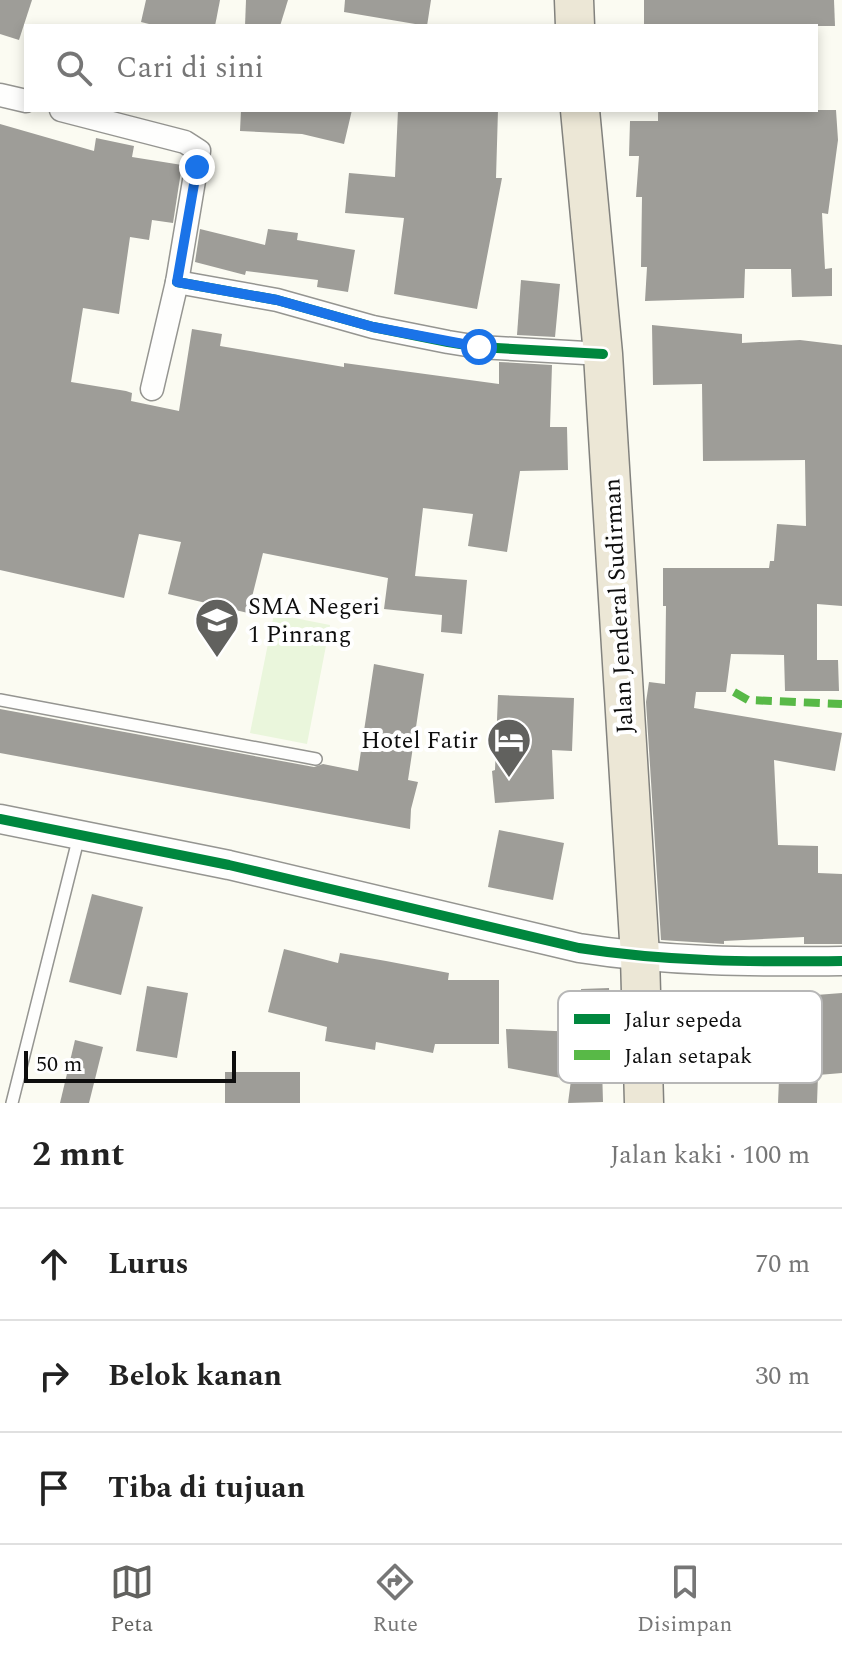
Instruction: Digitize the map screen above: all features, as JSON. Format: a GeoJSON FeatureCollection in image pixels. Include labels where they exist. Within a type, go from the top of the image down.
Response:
{"type":"FeatureCollection","features":[{"type":"Feature","properties":{"kind":"highway"},"geometry":{"type":"LineString","coordinates":[[574,0],[575,24]]}},
{"type":"Feature","properties":{"kind":"highway","name":"Jalan Jenderal Sudirman"},"geometry":{"type":"LineString","coordinates":[[580,112],[603,354],[641,991]]}},
{"type":"Feature","properties":{"kind":"highway","name":"Jalan Jenderal Sudirman"},"geometry":{"type":"LineString","coordinates":[[643,1083],[644,1103]]}},
{"type":"Feature","properties":{"kind":"street"},"geometry":{"type":"LineString","coordinates":[[0,95],[24,101]]}},
{"type":"Feature","properties":{"kind":"street"},"geometry":{"type":"LineString","coordinates":[[69,112],[185,142],[199,151],[177,282],[152,389]]}},
{"type":"Feature","properties":{"kind":"street"},"geometry":{"type":"LineString","coordinates":[[177,282],[277,300],[373,327],[448,342],[479,347],[603,354]]}},
{"type":"Feature","properties":{"kind":"street"},"geometry":{"type":"LineString","coordinates":[[0,819],[229,865],[579,948],[734,963],[842,961]]}},
{"type":"Feature","properties":{"kind":"lane"},"geometry":{"type":"LineString","coordinates":[[0,700],[316,759]]}},
{"type":"Feature","properties":{"kind":"lane"},"geometry":{"type":"LineString","coordinates":[[12,1103],[79,836]]}},
{"type":"Feature","properties":{"kind":"green space"},"geometry":{"type":"Polygon","coordinates":[[[274,614],[330,625],[307,744],[250,733],[274,614]]]}},
{"type":"Feature","properties":{"kind":"building"},"geometry":{"type":"Polygon","coordinates":[[[0,0],[32,0],[19,40],[0,34],[0,0]]]}},
{"type":"Feature","properties":{"kind":"building"},"geometry":{"type":"Polygon","coordinates":[[[146,0],[220,0],[215,24],[141,22],[146,0]]]}},
{"type":"Feature","properties":{"kind":"building"},"geometry":{"type":"Polygon","coordinates":[[[246,0],[288,0],[281,24],[245,24],[246,0]]]}},
{"type":"Feature","properties":{"kind":"building"},"geometry":{"type":"Polygon","coordinates":[[[345,0],[431,0],[427,24],[344,12],[345,0]]]}},
{"type":"Feature","properties":{"kind":"building"},"geometry":{"type":"Polygon","coordinates":[[[644,0],[834,0],[835,26],[644,24],[644,0]]]}},
{"type":"Feature","properties":{"kind":"building"},"geometry":{"type":"Polygon","coordinates":[[[836,110],[838,140],[828,214],[822,213],[825,269],[832,268],[832,296],[792,297],[791,269],[745,269],[744,298],[645,301],[647,267],[641,267],[642,197],[636,197],[639,156],[629,156],[630,121],[658,121],[658,112],[836,110]]]}},
{"type":"Feature","properties":{"kind":"building"},"geometry":{"type":"Polygon","coordinates":[[[241,112],[352,112],[344,144],[302,134],[240,131],[241,112]]]}},
{"type":"Feature","properties":{"kind":"building"},"geometry":{"type":"Polygon","coordinates":[[[398,112],[498,112],[496,178],[502,178],[477,309],[394,294],[404,218],[345,213],[349,173],[395,177],[398,112]]]}},
{"type":"Feature","properties":{"kind":"building"},"geometry":{"type":"Polygon","coordinates":[[[0,124],[94,151],[96,138],[134,146],[132,157],[182,165],[173,223],[152,220],[149,240],[130,237],[119,314],[83,308],[71,382],[126,391],[132,393],[131,401],[179,411],[192,329],[222,334],[220,346],[344,367],[344,363],[499,384],[499,362],[552,365],[550,427],[567,427],[568,470],[520,471],[507,552],[468,546],[473,514],[423,508],[415,576],[467,580],[462,634],[441,632],[442,615],[384,609],[388,578],[263,553],[248,613],[168,594],[181,542],[139,534],[124,598],[0,570],[0,124]]]}},
{"type":"Feature","properties":{"kind":"building"},"geometry":{"type":"Polygon","coordinates":[[[200,229],[265,245],[268,229],[298,233],[297,240],[355,250],[348,292],[317,287],[318,280],[246,271],[245,275],[195,262],[200,229]]]}},
{"type":"Feature","properties":{"kind":"building"},"geometry":{"type":"Polygon","coordinates":[[[521,280],[560,284],[555,337],[517,335],[521,280]]]}},
{"type":"Feature","properties":{"kind":"building"},"geometry":{"type":"Polygon","coordinates":[[[652,325],[742,334],[742,343],[800,340],[842,345],[842,606],[817,604],[817,660],[838,660],[839,691],[785,691],[784,655],[731,654],[726,692],[696,692],[694,708],[842,733],[835,771],[774,760],[778,845],[818,846],[818,873],[842,874],[842,944],[804,944],[804,937],[724,941],[724,944],[661,940],[646,702],[649,682],[665,684],[663,568],[769,568],[770,561],[774,561],[777,524],[806,526],[805,460],[703,461],[702,384],[653,385],[652,325]]]}},
{"type":"Feature","properties":{"kind":"building"},"geometry":{"type":"Polygon","coordinates":[[[374,664],[424,674],[408,780],[418,782],[410,829],[0,753],[0,709],[314,767],[323,764],[358,771],[374,664]]]}},
{"type":"Feature","properties":{"kind":"building"},"geometry":{"type":"Polygon","coordinates":[[[498,695],[574,698],[572,751],[552,750],[554,799],[495,803],[492,771],[495,770],[498,695]]]}},
{"type":"Feature","properties":{"kind":"building"},"geometry":{"type":"Polygon","coordinates":[[[499,830],[564,843],[553,900],[488,887],[499,830]]]}},
{"type":"Feature","properties":{"kind":"building"},"geometry":{"type":"Polygon","coordinates":[[[92,894],[143,907],[121,995],[69,982],[92,894]]]}},
{"type":"Feature","properties":{"kind":"building"},"geometry":{"type":"Polygon","coordinates":[[[284,949],[338,963],[340,953],[386,961],[449,973],[448,980],[499,980],[499,1044],[435,1044],[433,1053],[376,1042],[375,1050],[325,1041],[327,1027],[268,1012],[284,949]]]}},
{"type":"Feature","properties":{"kind":"building"},"geometry":{"type":"Polygon","coordinates":[[[147,986],[188,993],[177,1058],[136,1051],[147,986]]]}},
{"type":"Feature","properties":{"kind":"building"},"geometry":{"type":"Polygon","coordinates":[[[609,988],[609,991],[581,991],[609,988]]]}},
{"type":"Feature","properties":{"kind":"building"},"geometry":{"type":"Polygon","coordinates":[[[842,993],[842,1073],[822,1075],[822,995],[842,993]]]}},
{"type":"Feature","properties":{"kind":"building"},"geometry":{"type":"Polygon","coordinates":[[[506,1029],[558,1031],[558,1078],[508,1068],[506,1029]]]}},
{"type":"Feature","properties":{"kind":"building"},"geometry":{"type":"Polygon","coordinates":[[[75,1040],[103,1047],[89,1103],[60,1103],[75,1040]]]}},
{"type":"Feature","properties":{"kind":"building"},"geometry":{"type":"Polygon","coordinates":[[[225,1072],[300,1072],[300,1103],[225,1103],[225,1072]]]}},
{"type":"Feature","properties":{"kind":"building"},"geometry":{"type":"Polygon","coordinates":[[[571,1083],[602,1083],[603,1102],[568,1103],[571,1083]]]}},
{"type":"Feature","properties":{"kind":"building"},"geometry":{"type":"Polygon","coordinates":[[[779,1083],[818,1083],[817,1103],[778,1103],[779,1083]]]}},
{"type":"Feature","properties":{"kind":"marked path"},"geometry":{"type":"LineString","coordinates":[[734,692],[748,700],[842,704]]}},
{"type":"Feature","properties":{"kind":"cycle path"},"geometry":{"type":"LineString","coordinates":[[177,282],[277,300],[373,327],[448,342],[479,347],[603,354]]}},
{"type":"Feature","properties":{"kind":"cycle path"},"geometry":{"type":"LineString","coordinates":[[0,819],[229,865],[579,948],[678,959],[842,961]]}},
{"type":"Feature","properties":{"kind":"place","name":"SMA Negeri 1 Pinrang"},"geometry":{"type":"Point","coordinates":[217,659]}},
{"type":"Feature","properties":{"kind":"place","name":"Hotel Fatir"},"geometry":{"type":"Point","coordinates":[509,779]}},
{"type":"Feature","properties":{"kind":"route"},"geometry":{"type":"LineString","coordinates":[[197,167],[177,282],[277,300],[373,327],[479,347]]}}]}
